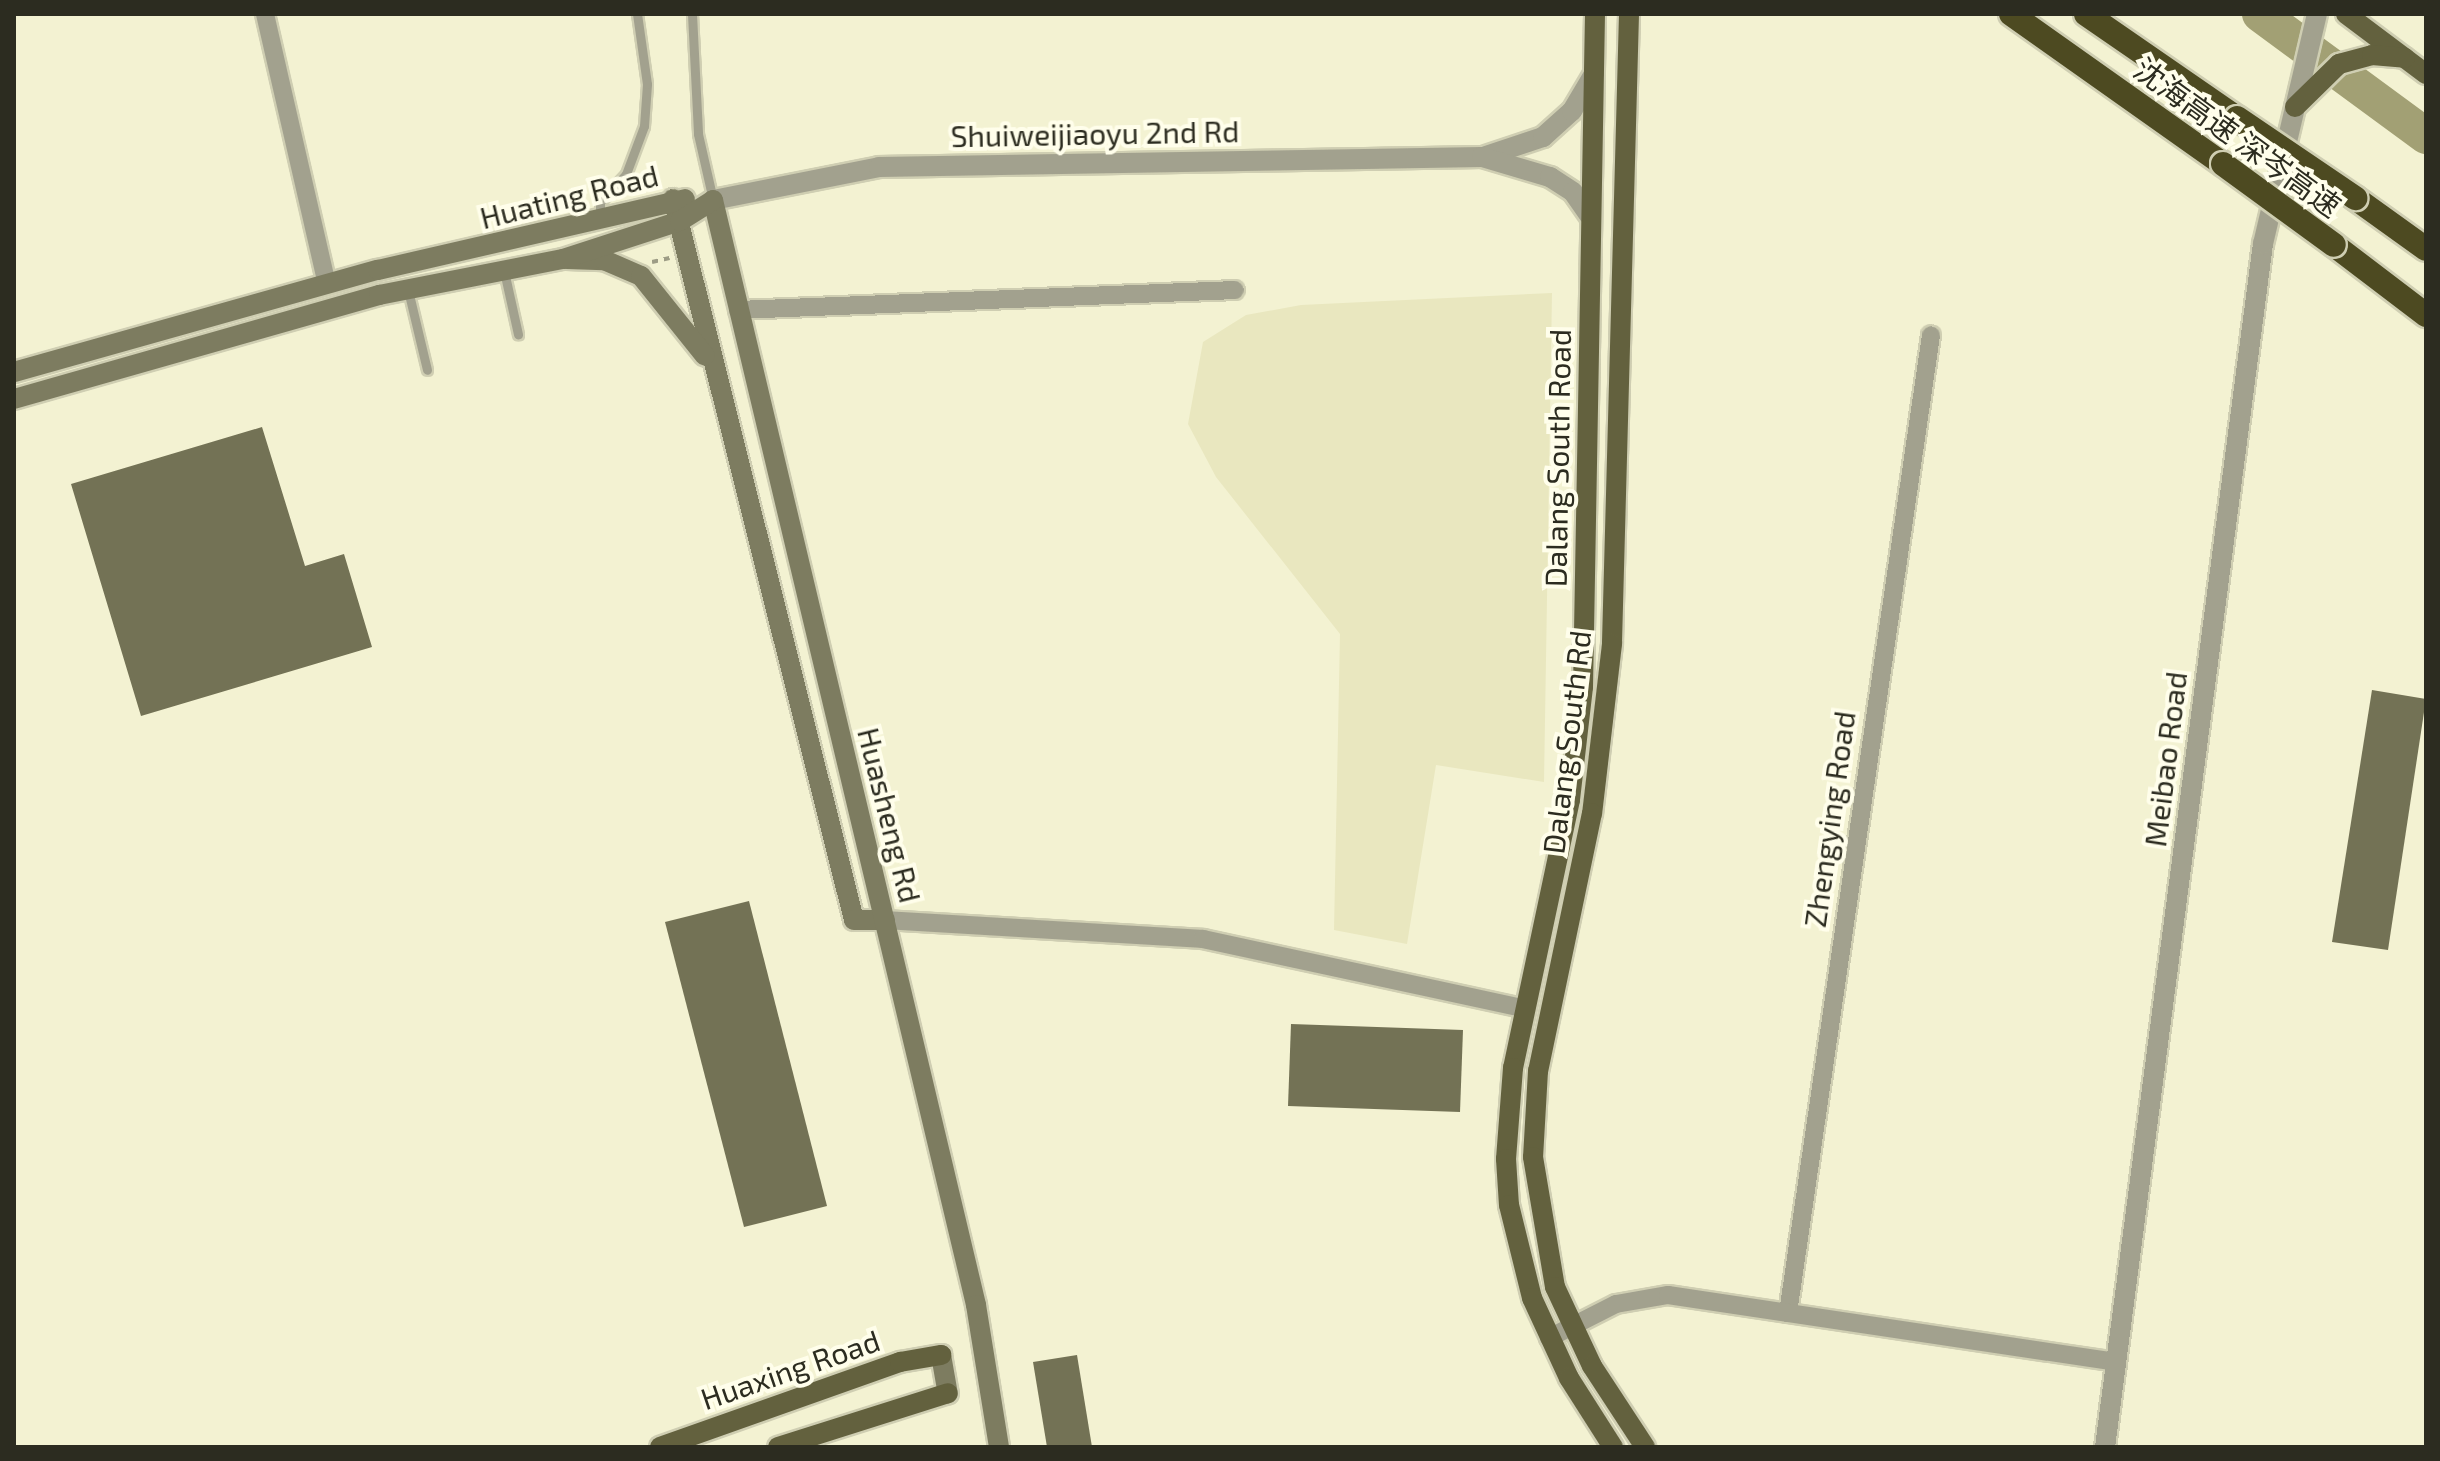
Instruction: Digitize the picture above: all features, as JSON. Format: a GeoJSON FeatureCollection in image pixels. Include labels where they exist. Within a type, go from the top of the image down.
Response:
{"type":"FeatureCollection","features":[{"type":"Feature","properties":{"kind":"highway","name":"沈海高速 深岑高速"},"geometry":{"type":"LineString","coordinates":[[2011,14],[2223,164],[2426,315]]}},
{"type":"Feature","properties":{"kind":"highway","name":"沈海高速 深岑高速"},"geometry":{"type":"LineString","coordinates":[[2086,14],[2426,249]]}},
{"type":"Feature","properties":{"kind":"main road","name":"Dalang South Road"},"geometry":{"type":"LineString","coordinates":[[1595,14],[1589,215],[1583,687],[1570,800],[1523,1008],[1508,1117],[1509,1205],[1532,1298],[1549,1338],[1613,1447]]}},
{"type":"Feature","properties":{"kind":"main road","name":"Dalang South Rd"},"geometry":{"type":"LineString","coordinates":[[1629,14],[1612,644],[1592,813],[1555,977],[1534,1115],[1538,1211],[1555,1287],[1572,1326],[1645,1447]]}},
{"type":"Feature","properties":{"kind":"main road"},"geometry":{"type":"LineString","coordinates":[[2346,14],[2426,74]]}},
{"type":"Feature","properties":{"kind":"main road"},"geometry":{"type":"LineString","coordinates":[[2295,107],[2305,85],[2345,61],[2405,58]]}},
{"type":"Feature","properties":{"kind":"main road","name":"Huating Road"},"geometry":{"type":"LineString","coordinates":[[14,372],[327,284],[673,199],[713,200]]}},
{"type":"Feature","properties":{"kind":"main road","name":"Huasheng Rd"},"geometry":{"type":"LineString","coordinates":[[673,199],[854,920],[885,920]]}},
{"type":"Feature","properties":{"kind":"main road","name":"Huating Road"},"geometry":{"type":"LineString","coordinates":[[14,399],[408,290],[563,259],[680,221],[713,200]]}},
{"type":"Feature","properties":{"kind":"main road","name":"Huasheng Rd"},"geometry":{"type":"LineString","coordinates":[[713,200],[982,1328],[999,1447]]}},
{"type":"Feature","properties":{"kind":"main road"},"geometry":{"type":"LineString","coordinates":[[563,259],[604,260],[641,276],[678,315],[715,376]]}},
{"type":"Feature","properties":{"kind":"main road","name":"Huaxing Road"},"geometry":{"type":"LineString","coordinates":[[660,1447],[900,1362],[941,1355],[948,1393],[778,1447]]}},
{"type":"Feature","properties":{"kind":"street"},"geometry":{"type":"LineString","coordinates":[[265,14],[327,284]]}},
{"type":"Feature","properties":{"kind":"street"},"geometry":{"type":"LineString","coordinates":[[2305,85],[2317,14]]}},
{"type":"Feature","properties":{"kind":"street"},"geometry":{"type":"LineString","coordinates":[[1482,157],[1543,137],[1572,111],[1594,74]]}},
{"type":"Feature","properties":{"kind":"street","name":"Meibao Road"},"geometry":{"type":"LineString","coordinates":[[2105,1447],[2263,244],[2295,107]]}},
{"type":"Feature","properties":{"kind":"street"},"geometry":{"type":"LineString","coordinates":[[1482,157],[1550,177],[1573,192],[1589,215]]}},
{"type":"Feature","properties":{"kind":"street","name":"Shuiweijiaoyu 2nd Rd"},"geometry":{"type":"LineString","coordinates":[[713,200],[879,167],[1482,157]]}},
{"type":"Feature","properties":{"kind":"street"},"geometry":{"type":"LineString","coordinates":[[738,310],[1235,290]]}},
{"type":"Feature","properties":{"kind":"street","name":"Zhengying Road"},"geometry":{"type":"LineString","coordinates":[[1788,1313],[1931,335]]}},
{"type":"Feature","properties":{"kind":"street"},"geometry":{"type":"LineString","coordinates":[[885,920],[1203,939],[1523,1008]]}},
{"type":"Feature","properties":{"kind":"street"},"geometry":{"type":"LineString","coordinates":[[1549,1338],[1639,1296],[1788,1313],[2116,1362]]}},
{"type":"Feature","properties":{"kind":"lane"},"geometry":{"type":"LineString","coordinates":[[600,218],[600,202],[626,174],[644,126],[647,84],[637,14]]}},
{"type":"Feature","properties":{"kind":"lane"},"geometry":{"type":"LineString","coordinates":[[692,14],[698,134],[713,200]]}},
{"type":"Feature","properties":{"kind":"lane"},"geometry":{"type":"LineString","coordinates":[[504,270],[518,334]]}},
{"type":"Feature","properties":{"kind":"lane"},"geometry":{"type":"LineString","coordinates":[[408,290],[427,370]]}},
{"type":"Feature","properties":{"kind":"path"},"geometry":{"type":"LineString","coordinates":[[652,262],[673,258]]}},
{"type":"Feature","properties":{"kind":"shaded area"},"geometry":{"type":"Polygon","coordinates":[[[1552,293],[1544,782],[1436,765],[1407,944],[1334,930],[1340,634],[1216,477],[1188,424],[1203,342],[1246,315],[1301,305],[1552,293]]]}},
{"type":"Feature","properties":{"kind":"building"},"geometry":{"type":"Polygon","coordinates":[[[262,427],[305,566],[344,554],[372,647],[141,716],[71,484],[262,427]]]}},
{"type":"Feature","properties":{"kind":"building"},"geometry":{"type":"Polygon","coordinates":[[[2372,690],[2426,699],[2388,950],[2332,942],[2372,690]]]}},
{"type":"Feature","properties":{"kind":"building"},"geometry":{"type":"Polygon","coordinates":[[[749,901],[827,1206],[744,1227],[665,922],[749,901]]]}},
{"type":"Feature","properties":{"kind":"building"},"geometry":{"type":"Polygon","coordinates":[[[1291,1024],[1463,1030],[1460,1112],[1288,1106],[1291,1024]]]}},
{"type":"Feature","properties":{"kind":"building"},"geometry":{"type":"Polygon","coordinates":[[[1077,1355],[1092,1447],[1047,1447],[1033,1362],[1077,1355]]]}},
{"type":"Feature","properties":{"kind":"waterway"},"geometry":{"type":"LineString","coordinates":[[2260,14],[2426,136]]}}]}
